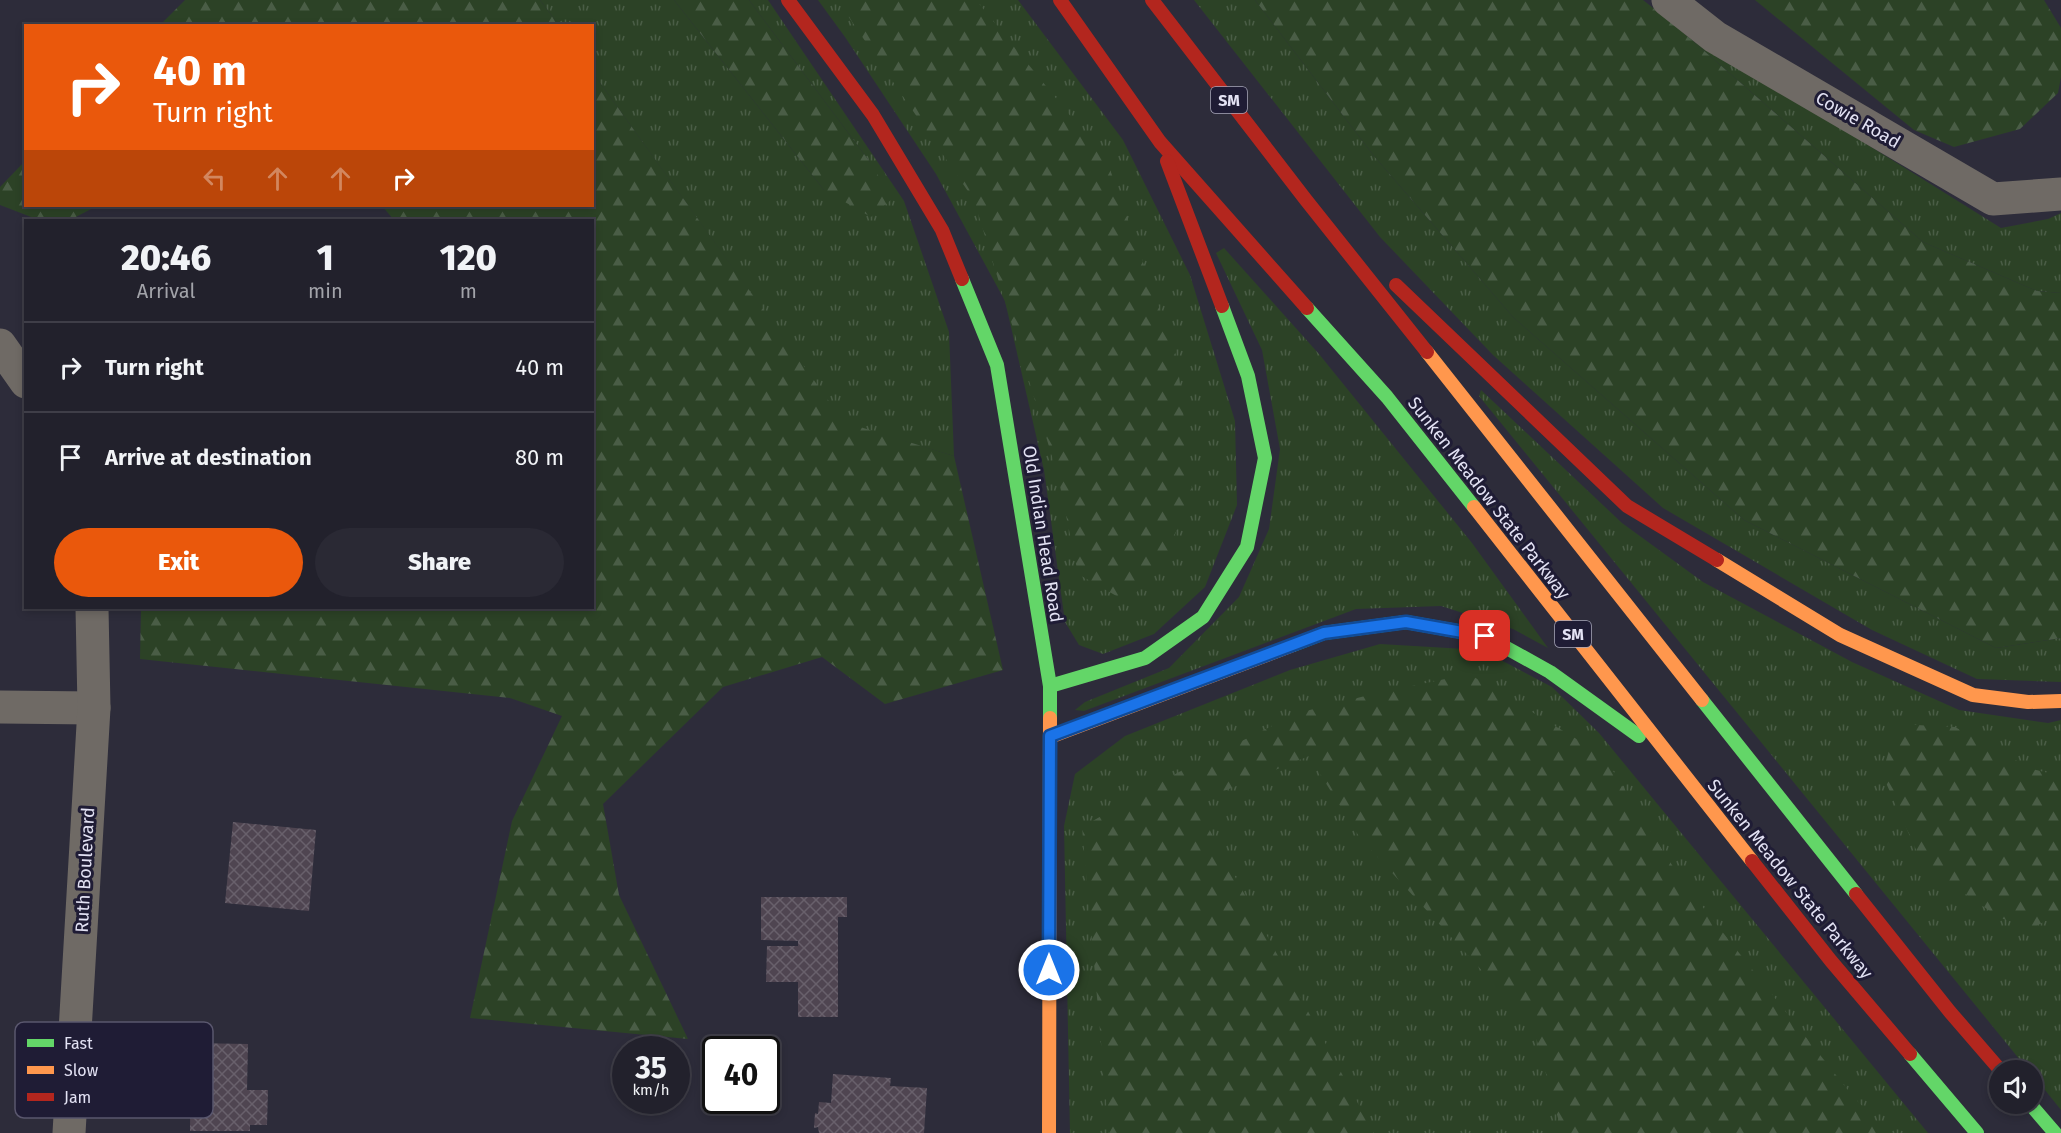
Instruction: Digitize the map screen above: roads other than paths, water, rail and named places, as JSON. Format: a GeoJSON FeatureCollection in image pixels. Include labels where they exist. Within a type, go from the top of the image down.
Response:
{"type":"FeatureCollection","features":[{"type":"Feature","properties":{"kind":"main road","name":"Old Indian Head Road"},"geometry":{"type":"LineString","coordinates":[[788,0],[873,115],[942,230],[998,365],[1050,686],[1049,1133]]}},
{"type":"Feature","properties":{"kind":"main road","name":"Sunken Meadow State Parkway"},"geometry":{"type":"LineString","coordinates":[[1060,0],[1160,142],[1387,397],[1831,961],[1977,1133]]}},
{"type":"Feature","properties":{"kind":"main road","name":"SM"},"geometry":{"type":"LineString","coordinates":[[1152,0],[1306,200],[1950,1012],[1991,1060]]}},
{"type":"Feature","properties":{"kind":"main road"},"geometry":{"type":"LineString","coordinates":[[1050,686],[1145,658],[1194,624],[1203,617],[1247,547],[1264,458],[1248,376],[1160,142]]}},
{"type":"Feature","properties":{"kind":"main road"},"geometry":{"type":"LineString","coordinates":[[1306,200],[1627,506],[1840,634],[1973,695],[2028,702],[2061,701]]}},
{"type":"Feature","properties":{"kind":"main road"},"geometry":{"type":"LineString","coordinates":[[1050,736],[1324,633],[1406,622],[1485,636],[1550,672],[1672,760]]}},
{"type":"Feature","properties":{"kind":"main road"},"geometry":{"type":"LineString","coordinates":[[2039,1114],[2055,1133]]}},
{"type":"Feature","properties":{"kind":"street","name":"Cowie Road"},"geometry":{"type":"LineString","coordinates":[[1668,0],[1715,37],[1993,199],[2061,194]]}},
{"type":"Feature","properties":{"kind":"street"},"geometry":{"type":"LineString","coordinates":[[0,345],[24,379]]}},
{"type":"Feature","properties":{"kind":"street","name":"Ruth Boulevard"},"geometry":{"type":"LineString","coordinates":[[76,1022],[94,708],[92,609]]}},
{"type":"Feature","properties":{"kind":"street"},"geometry":{"type":"LineString","coordinates":[[0,707],[94,708]]}},
{"type":"Feature","properties":{"kind":"street","name":"Ruth Boulevard"},"geometry":{"type":"LineString","coordinates":[[69,1133],[70,1118]]}}]}
